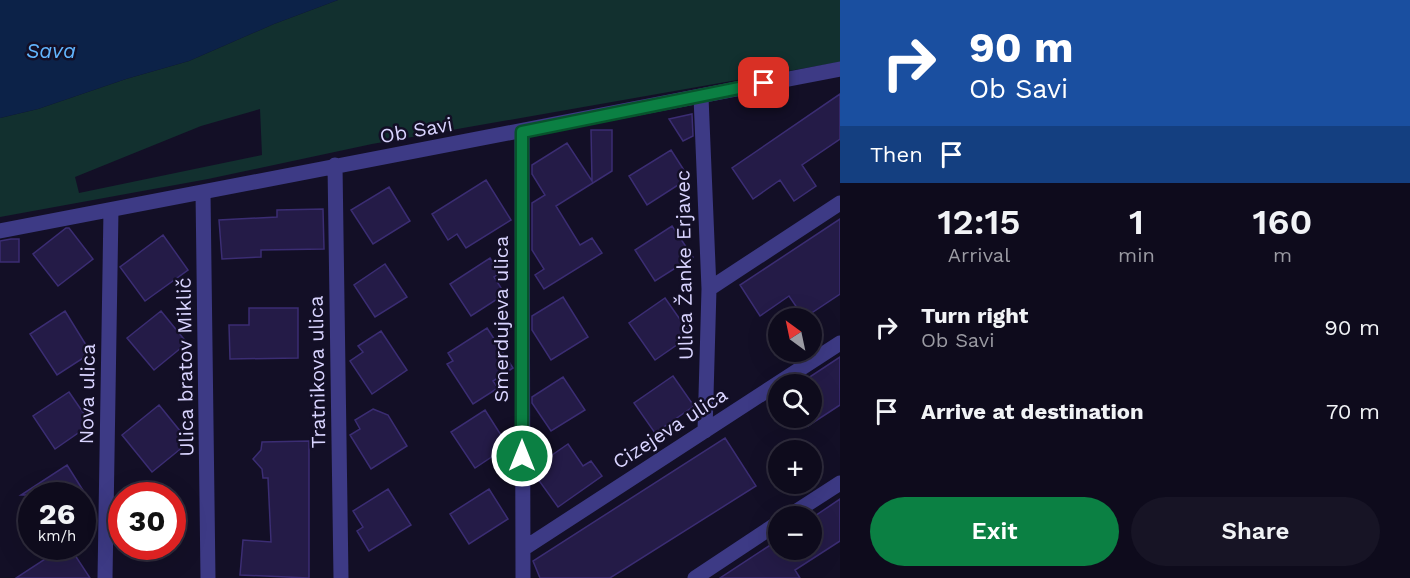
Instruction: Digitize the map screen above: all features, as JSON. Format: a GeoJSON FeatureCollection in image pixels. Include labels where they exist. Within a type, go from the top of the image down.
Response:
{"type":"FeatureCollection","features":[{"type":"Feature","properties":{"kind":"street","name":"Ob Savi"},"geometry":{"type":"LineString","coordinates":[[0,231],[840,69]]}},
{"type":"Feature","properties":{"kind":"street","name":"Ulica Žanke Erjavec"},"geometry":{"type":"LineString","coordinates":[[701,97],[709,289],[705,431]]}},
{"type":"Feature","properties":{"kind":"street","name":"Smerdujeva ulica"},"geometry":{"type":"LineString","coordinates":[[522,132],[524,578]]}},
{"type":"Feature","properties":{"kind":"street","name":"Tratnikova ulica"},"geometry":{"type":"LineString","coordinates":[[335,165],[341,578]]}},
{"type":"Feature","properties":{"kind":"street","name":"Ulica bratov Miklič"},"geometry":{"type":"LineString","coordinates":[[203,192],[208,578]]}},
{"type":"Feature","properties":{"kind":"street"},"geometry":{"type":"LineString","coordinates":[[709,289],[840,203]]}},
{"type":"Feature","properties":{"kind":"street","name":"Nova ulica"},"geometry":{"type":"LineString","coordinates":[[105,578],[111,210]]}},
{"type":"Feature","properties":{"kind":"street","name":"Cizejeva ulica"},"geometry":{"type":"LineString","coordinates":[[523,549],[840,343]]}},
{"type":"Feature","properties":{"kind":"street"},"geometry":{"type":"LineString","coordinates":[[804,506],[840,483]]}},
{"type":"Feature","properties":{"kind":"street"},"geometry":{"type":"LineString","coordinates":[[695,578],[768,530]]}},
{"type":"Feature","properties":{"kind":"green space"},"geometry":{"type":"Polygon","coordinates":[[[338,0],[840,0],[840,62],[372,144],[208,179],[0,217],[0,118],[38,109],[126,79],[189,61],[274,24],[338,0]],[[260,109],[201,126],[75,177],[79,193],[262,155],[260,109]]]}},
{"type":"Feature","properties":{"kind":"water","name":"Sava"},"geometry":{"type":"Polygon","coordinates":[[[0,0],[338,0],[274,24],[189,61],[126,79],[38,109],[0,118],[0,0]]]}},
{"type":"Feature","properties":{"kind":"building"},"geometry":{"type":"Polygon","coordinates":[[[840,94],[840,139],[802,165],[816,186],[794,201],[780,180],[753,199],[732,168],[840,94]]]}},
{"type":"Feature","properties":{"kind":"building"},"geometry":{"type":"Polygon","coordinates":[[[692,114],[693,136],[683,141],[669,119],[692,114]]]}},
{"type":"Feature","properties":{"kind":"building"},"geometry":{"type":"Polygon","coordinates":[[[591,130],[612,130],[612,171],[556,206],[580,245],[592,238],[602,253],[544,289],[535,275],[544,269],[532,250],[532,203],[545,195],[532,174],[532,165],[567,143],[592,181],[591,130]]]}},
{"type":"Feature","properties":{"kind":"building"},"geometry":{"type":"Polygon","coordinates":[[[671,150],[689,178],[647,205],[629,176],[671,150]]]}},
{"type":"Feature","properties":{"kind":"building"},"geometry":{"type":"Polygon","coordinates":[[[486,180],[511,220],[466,248],[457,234],[448,240],[432,214],[486,180]]]}},
{"type":"Feature","properties":{"kind":"building"},"geometry":{"type":"Polygon","coordinates":[[[389,187],[410,221],[373,244],[351,210],[389,187]]]}},
{"type":"Feature","properties":{"kind":"building"},"geometry":{"type":"Polygon","coordinates":[[[323,209],[324,249],[261,250],[261,257],[222,259],[219,220],[277,217],[277,210],[323,209]]]}},
{"type":"Feature","properties":{"kind":"building"},"geometry":{"type":"Polygon","coordinates":[[[840,219],[840,294],[819,308],[797,308],[789,296],[768,308],[760,316],[740,285],[840,219]]]}},
{"type":"Feature","properties":{"kind":"building"},"geometry":{"type":"Polygon","coordinates":[[[672,226],[693,257],[655,281],[635,250],[672,226]]]}},
{"type":"Feature","properties":{"kind":"building"},"geometry":{"type":"Polygon","coordinates":[[[69,228],[93,259],[58,286],[33,254],[69,228]]]}},
{"type":"Feature","properties":{"kind":"building"},"geometry":{"type":"Polygon","coordinates":[[[163,235],[188,270],[145,301],[120,267],[163,235]]]}},
{"type":"Feature","properties":{"kind":"building"},"geometry":{"type":"Polygon","coordinates":[[[19,239],[19,262],[0,262],[0,241],[19,239]]]}},
{"type":"Feature","properties":{"kind":"building"},"geometry":{"type":"Polygon","coordinates":[[[490,258],[500,273],[494,277],[505,294],[471,316],[450,284],[490,258]]]}},
{"type":"Feature","properties":{"kind":"building"},"geometry":{"type":"Polygon","coordinates":[[[385,264],[407,297],[375,317],[354,285],[385,264]]]}},
{"type":"Feature","properties":{"kind":"building"},"geometry":{"type":"Polygon","coordinates":[[[563,297],[588,337],[551,360],[532,330],[532,316],[563,297]]]}},
{"type":"Feature","properties":{"kind":"building"},"geometry":{"type":"Polygon","coordinates":[[[665,298],[691,335],[655,360],[629,323],[665,298]]]}},
{"type":"Feature","properties":{"kind":"building"},"geometry":{"type":"Polygon","coordinates":[[[249,308],[298,308],[298,358],[230,359],[229,325],[249,325],[249,308]]]}},
{"type":"Feature","properties":{"kind":"building"},"geometry":{"type":"Polygon","coordinates":[[[65,311],[91,353],[57,375],[30,334],[65,311]]]}},
{"type":"Feature","properties":{"kind":"building"},"geometry":{"type":"Polygon","coordinates":[[[161,311],[187,343],[154,370],[127,338],[161,311]]]}},
{"type":"Feature","properties":{"kind":"building"},"geometry":{"type":"Polygon","coordinates":[[[487,328],[513,368],[493,381],[498,388],[473,404],[447,364],[453,361],[448,353],[487,328]]]}},
{"type":"Feature","properties":{"kind":"building"},"geometry":{"type":"Polygon","coordinates":[[[381,331],[407,370],[372,394],[350,361],[363,352],[358,346],[381,331]]]}},
{"type":"Feature","properties":{"kind":"building"},"geometry":{"type":"Polygon","coordinates":[[[840,357],[840,405],[822,417],[822,374],[814,374],[840,357]]]}},
{"type":"Feature","properties":{"kind":"building"},"geometry":{"type":"Polygon","coordinates":[[[673,376],[694,406],[655,433],[634,403],[673,376]]]}},
{"type":"Feature","properties":{"kind":"building"},"geometry":{"type":"Polygon","coordinates":[[[563,377],[585,410],[551,431],[532,403],[532,397],[563,377]]]}},
{"type":"Feature","properties":{"kind":"building"},"geometry":{"type":"Polygon","coordinates":[[[69,392],[91,424],[55,449],[33,416],[69,392]]]}},
{"type":"Feature","properties":{"kind":"building"},"geometry":{"type":"Polygon","coordinates":[[[159,405],[189,442],[152,472],[122,435],[159,405]]]}},
{"type":"Feature","properties":{"kind":"building"},"geometry":{"type":"Polygon","coordinates":[[[373,409],[388,415],[407,446],[371,469],[350,435],[360,429],[355,420],[373,409]]]}},
{"type":"Feature","properties":{"kind":"building"},"geometry":{"type":"Polygon","coordinates":[[[485,410],[508,446],[475,468],[451,432],[485,410]]]}},
{"type":"Feature","properties":{"kind":"building"},"geometry":{"type":"Polygon","coordinates":[[[725,438],[756,486],[610,578],[540,578],[533,561],[725,438]]]}},
{"type":"Feature","properties":{"kind":"building"},"geometry":{"type":"Polygon","coordinates":[[[309,441],[309,578],[240,575],[243,540],[271,542],[268,478],[263,478],[262,469],[253,459],[261,450],[262,442],[309,441]]]}},
{"type":"Feature","properties":{"kind":"building"},"geometry":{"type":"Polygon","coordinates":[[[568,444],[583,466],[591,461],[602,476],[558,507],[535,475],[548,465],[545,460],[568,444]]]}},
{"type":"Feature","properties":{"kind":"building"},"geometry":{"type":"Polygon","coordinates":[[[67,465],[78,482],[41,482],[67,465]]]}},
{"type":"Feature","properties":{"kind":"building"},"geometry":{"type":"Polygon","coordinates":[[[388,489],[411,525],[369,551],[357,531],[363,527],[353,511],[388,489]]]}},
{"type":"Feature","properties":{"kind":"building"},"geometry":{"type":"Polygon","coordinates":[[[489,489],[508,519],[469,544],[450,514],[489,489]]]}},
{"type":"Feature","properties":{"kind":"building"},"geometry":{"type":"Polygon","coordinates":[[[840,499],[840,541],[822,553],[822,511],[840,499]]]}},
{"type":"Feature","properties":{"kind":"building"},"geometry":{"type":"Polygon","coordinates":[[[768,547],[768,560],[811,560],[795,570],[800,578],[720,578],[768,547]]]}},
{"type":"Feature","properties":{"kind":"building"},"geometry":{"type":"Polygon","coordinates":[[[44,560],[78,560],[90,578],[16,578],[44,560]]]}},
{"type":"Feature","properties":{"kind":"route"},"geometry":{"type":"LineString","coordinates":[[522,456],[522,132],[764,83]]}}]}
